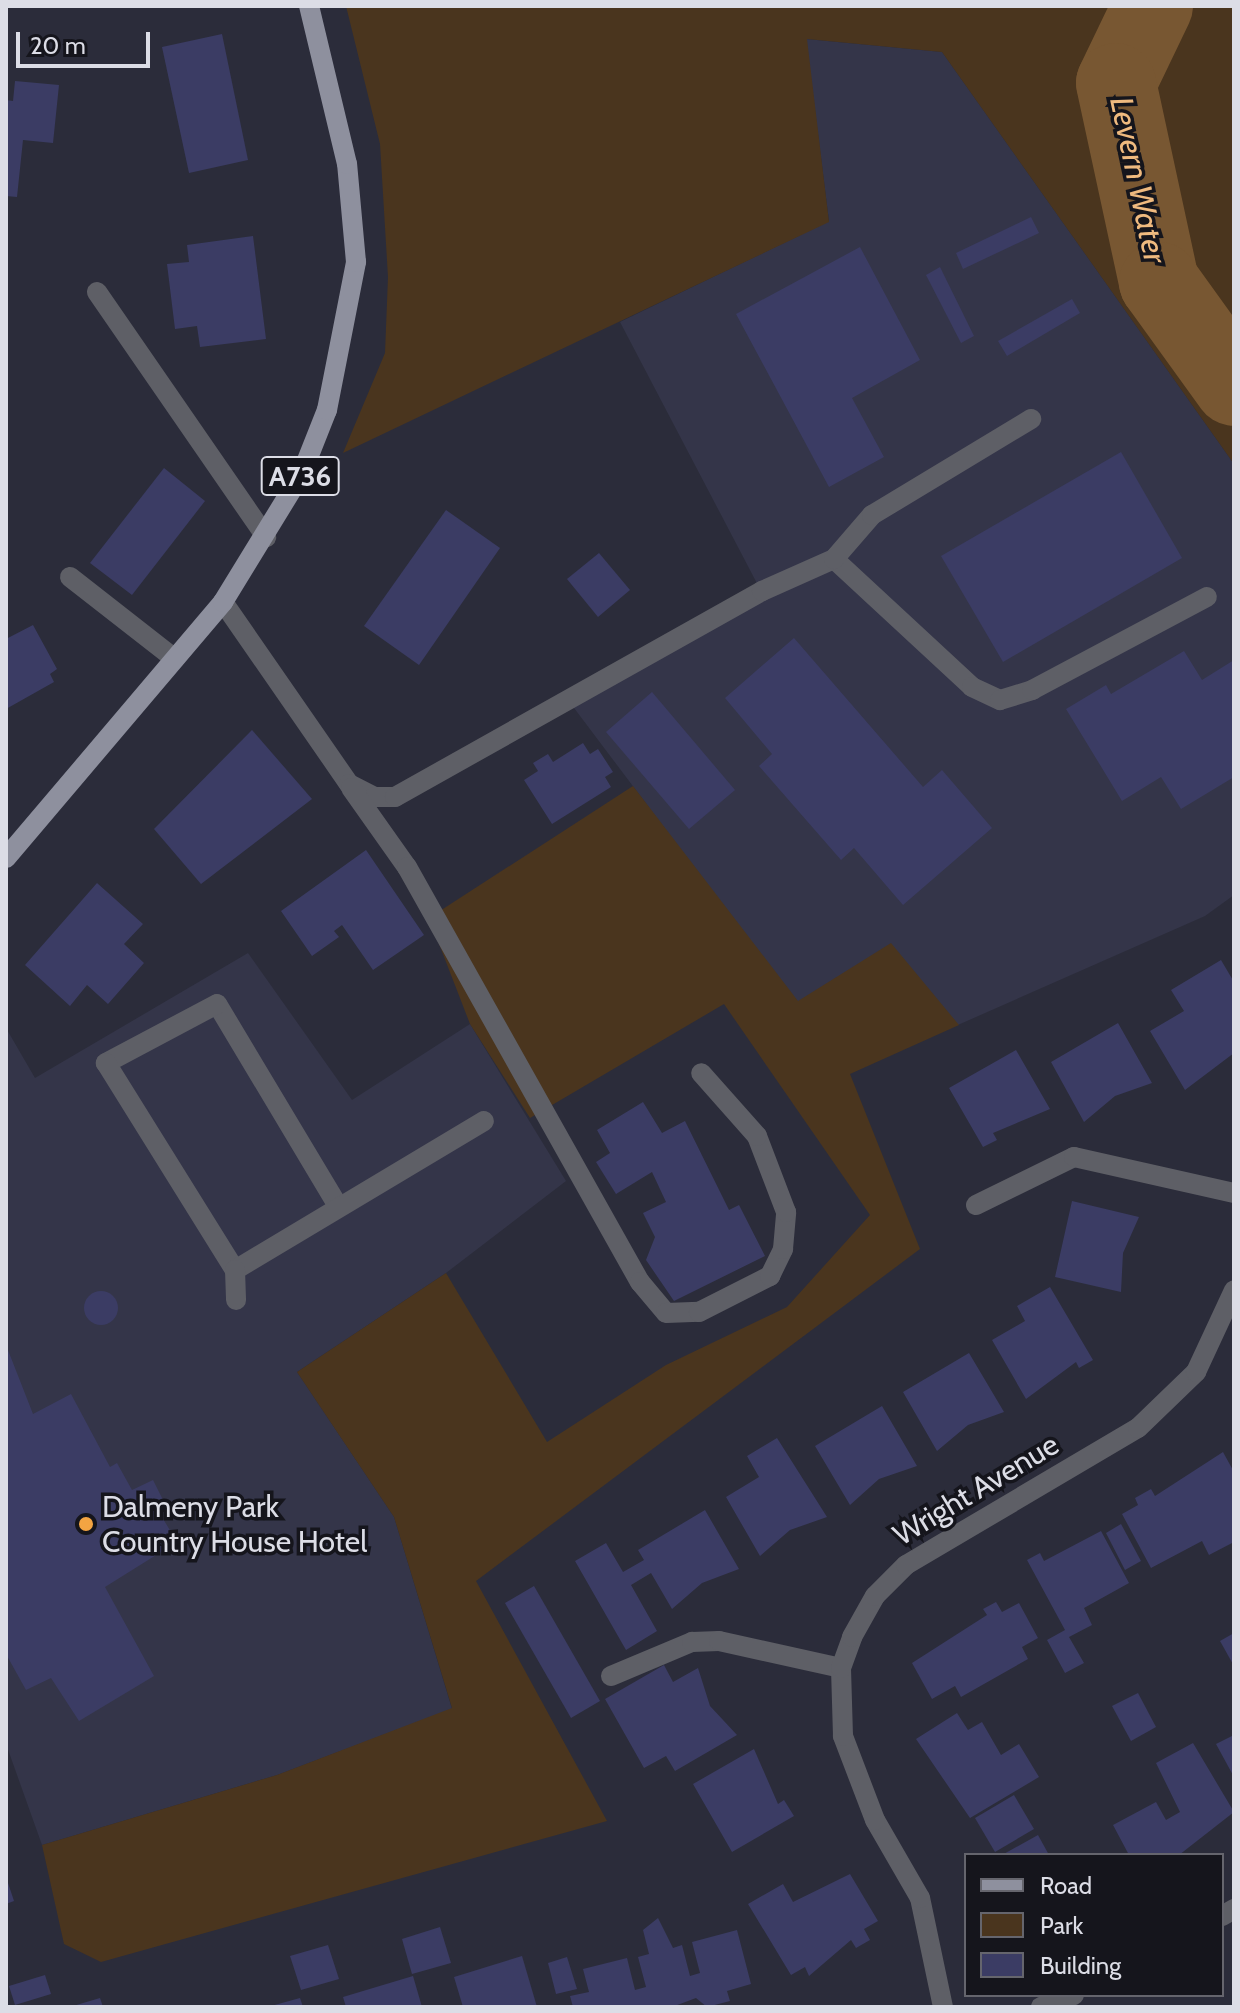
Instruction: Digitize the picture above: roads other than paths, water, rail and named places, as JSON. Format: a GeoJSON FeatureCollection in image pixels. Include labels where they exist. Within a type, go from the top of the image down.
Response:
{"type":"FeatureCollection","features":[{"type":"Feature","properties":{"kind":"main road","name":"A736"},"geometry":{"type":"LineString","coordinates":[[6,858],[223,602],[266,537],[327,410],[356,262],[347,164],[309,6]]}},
{"type":"Feature","properties":{"kind":"street"},"geometry":{"type":"LineString","coordinates":[[97,292],[266,537]]}},
{"type":"Feature","properties":{"kind":"street"},"geometry":{"type":"LineString","coordinates":[[349,784],[374,797],[395,797],[762,591],[834,559],[872,515],[1031,419]]}},
{"type":"Feature","properties":{"kind":"street"},"geometry":{"type":"LineString","coordinates":[[834,559],[972,687],[1000,700],[1207,597]]}},
{"type":"Feature","properties":{"kind":"street"},"geometry":{"type":"LineString","coordinates":[[70,577],[175,659]]}},
{"type":"Feature","properties":{"kind":"street"},"geometry":{"type":"LineString","coordinates":[[223,602],[407,867],[640,1282],[666,1313],[699,1312],[770,1276],[783,1249],[786,1212],[757,1136],[701,1073]]}},
{"type":"Feature","properties":{"kind":"street"},"geometry":{"type":"LineString","coordinates":[[236,1300],[235,1270],[106,1063],[217,1004],[338,1206]]}},
{"type":"Feature","properties":{"kind":"street"},"geometry":{"type":"LineString","coordinates":[[235,1270],[484,1121]]}},
{"type":"Feature","properties":{"kind":"street"},"geometry":{"type":"LineString","coordinates":[[976,1205],[1074,1157],[1234,1193]]}},
{"type":"Feature","properties":{"kind":"street","name":"Wright Avenue"},"geometry":{"type":"LineString","coordinates":[[943,2007],[920,1898],[875,1820],[843,1736],[841,1668],[875,1596],[906,1565],[1138,1428],[1196,1372],[1234,1290]]}},
{"type":"Feature","properties":{"kind":"street"},"geometry":{"type":"LineString","coordinates":[[611,1676],[692,1642],[719,1641],[841,1668]]}},
{"type":"Feature","properties":{"kind":"street"},"geometry":{"type":"LineString","coordinates":[[1041,2007],[1068,1997]]}},
{"type":"Feature","properties":{"kind":"waterway","name":"Levern Water"},"geometry":{"type":"LineString","coordinates":[[1153,6],[1116,83],[1159,282],[1234,386]]}},
{"type":"Feature","properties":{"kind":"place","name":"Dalmeny Park Country House Hotel"},"geometry":{"type":"Point","coordinates":[86,1524]}}]}
